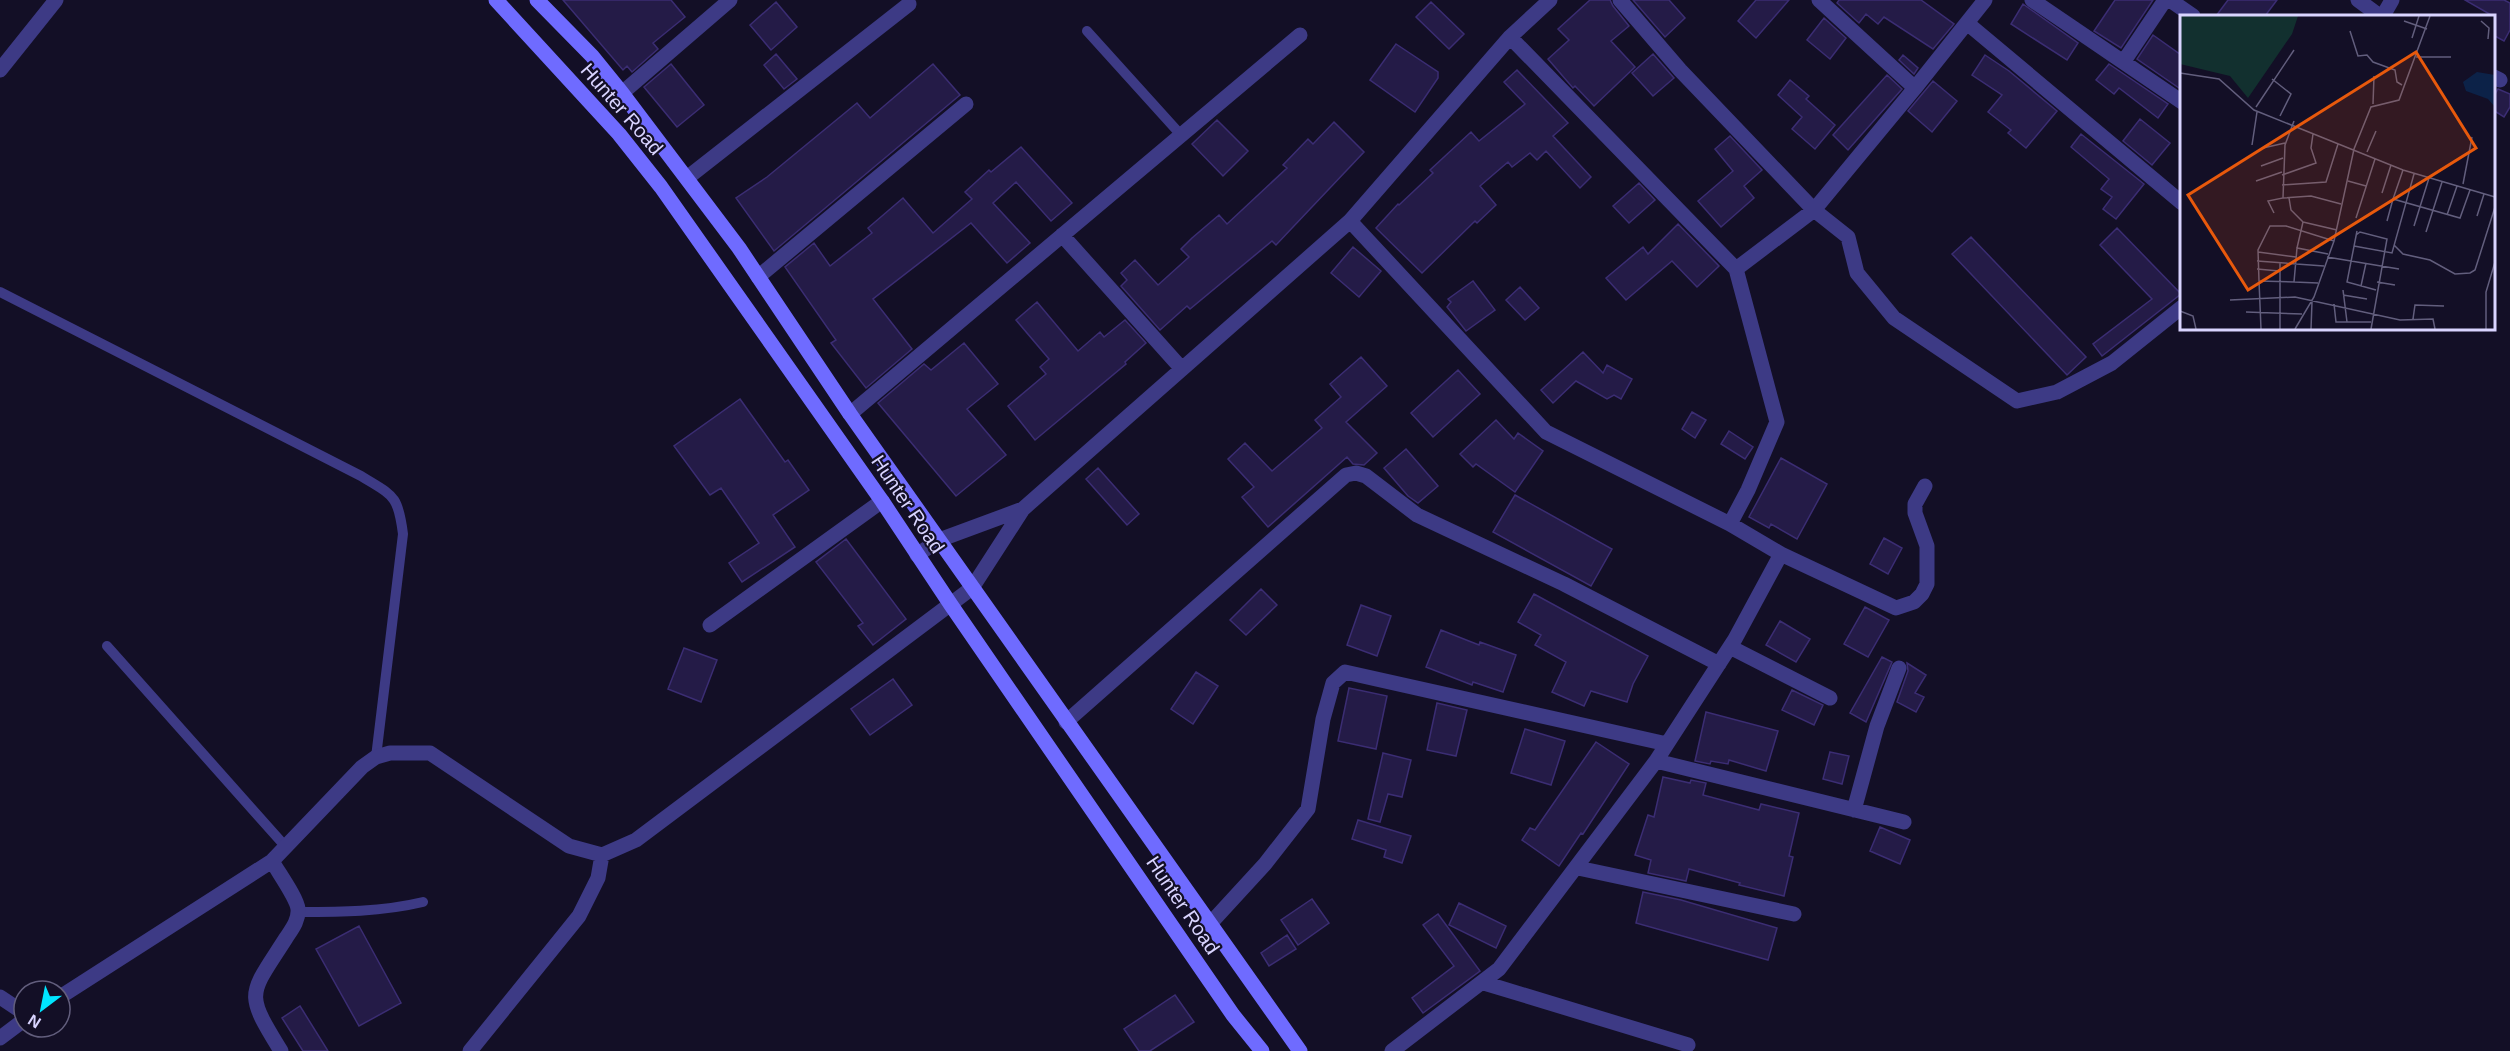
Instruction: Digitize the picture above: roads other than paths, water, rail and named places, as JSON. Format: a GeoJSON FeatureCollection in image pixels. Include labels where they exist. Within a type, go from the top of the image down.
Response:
{"type":"FeatureCollection","features":[{"type":"Feature","properties":{"kind":"main road","name":"Hunter Road"},"geometry":{"type":"LineString","coordinates":[[496,0],[619,134],[662,187],[882,501],[1233,1015],[1262,1051]]}},
{"type":"Feature","properties":{"kind":"main road","name":"Hunter Road"},"geometry":{"type":"LineString","coordinates":[[537,0],[592,56],[687,178],[1066,722],[1300,1051]]}},
{"type":"Feature","properties":{"kind":"main road"},"geometry":{"type":"LineString","coordinates":[[741,301],[760,281]]}},
{"type":"Feature","properties":{"kind":"street"},"geometry":{"type":"LineString","coordinates":[[0,70],[56,0]]}},
{"type":"Feature","properties":{"kind":"street"},"geometry":{"type":"LineString","coordinates":[[622,93],[730,0]]}},
{"type":"Feature","properties":{"kind":"street"},"geometry":{"type":"LineString","coordinates":[[72,989],[272,861],[362,767],[376,757],[390,753],[430,753],[569,846],[602,855],[636,840],[972,588],[1023,509],[1350,221],[1510,37],[1551,0]]}},
{"type":"Feature","properties":{"kind":"street"},"geometry":{"type":"LineString","coordinates":[[1620,0],[1680,70],[1814,210],[1848,237],[1857,273],[1894,318],[2017,400],[2057,392],[2112,363],[2180,308]]}},
{"type":"Feature","properties":{"kind":"street"},"geometry":{"type":"LineString","coordinates":[[1819,0],[1915,88]]}},
{"type":"Feature","properties":{"kind":"street"},"geometry":{"type":"LineString","coordinates":[[1736,269],[1814,210],[1985,0]]}},
{"type":"Feature","properties":{"kind":"street"},"geometry":{"type":"LineString","coordinates":[[2032,0],[2180,101]]}},
{"type":"Feature","properties":{"kind":"street"},"geometry":{"type":"LineString","coordinates":[[2124,61],[2165,0]]}},
{"type":"Feature","properties":{"kind":"street"},"geometry":{"type":"LineString","coordinates":[[2170,0],[2192,15]]}},
{"type":"Feature","properties":{"kind":"street"},"geometry":{"type":"LineString","coordinates":[[2358,0],[2381,15],[2392,0]]}},
{"type":"Feature","properties":{"kind":"street"},"geometry":{"type":"LineString","coordinates":[[687,178],[909,1]]}},
{"type":"Feature","properties":{"kind":"street"},"geometry":{"type":"LineString","coordinates":[[1967,23],[2180,201]]}},
{"type":"Feature","properties":{"kind":"street"},"geometry":{"type":"LineString","coordinates":[[850,414],[1300,35]]}},
{"type":"Feature","properties":{"kind":"street"},"geometry":{"type":"LineString","coordinates":[[1510,37],[1736,269],[1777,422],[1748,490],[1730,524]]}},
{"type":"Feature","properties":{"kind":"street"},"geometry":{"type":"LineString","coordinates":[[760,281],[966,104]]}},
{"type":"Feature","properties":{"kind":"street"},"geometry":{"type":"LineString","coordinates":[[1350,221],[1546,432],[1730,524],[1780,554],[1896,608],[1914,602],[1922,594],[1927,584],[1927,546],[1915,513],[1915,504],[1925,486]]}},
{"type":"Feature","properties":{"kind":"street"},"geometry":{"type":"LineString","coordinates":[[1062,235],[1182,369]]}},
{"type":"Feature","properties":{"kind":"street"},"geometry":{"type":"LineString","coordinates":[[1066,722],[1346,475],[1356,473],[1366,476],[1417,515],[1564,584],[1719,664]]}},
{"type":"Feature","properties":{"kind":"street"},"geometry":{"type":"LineString","coordinates":[[710,624],[882,501]]}},
{"type":"Feature","properties":{"kind":"street"},"geometry":{"type":"LineString","coordinates":[[917,555],[939,540],[1023,509]]}},
{"type":"Feature","properties":{"kind":"street"},"geometry":{"type":"LineString","coordinates":[[1392,1051],[1484,983],[1499,969],[1578,868],[1656,761],[1730,647],[1780,554]]}},
{"type":"Feature","properties":{"kind":"street"},"geometry":{"type":"LineString","coordinates":[[1730,647],[1830,699]]}},
{"type":"Feature","properties":{"kind":"street"},"geometry":{"type":"LineString","coordinates":[[1854,810],[1877,726],[1899,668]]}},
{"type":"Feature","properties":{"kind":"street"},"geometry":{"type":"LineString","coordinates":[[1209,925],[1265,864],[1308,809],[1328,701],[1333,683],[1345,672],[1667,744]]}},
{"type":"Feature","properties":{"kind":"street"},"geometry":{"type":"LineString","coordinates":[[1656,761],[1905,822]]}},
{"type":"Feature","properties":{"kind":"street"},"geometry":{"type":"LineString","coordinates":[[470,1051],[579,916],[598,878],[602,855]]}},
{"type":"Feature","properties":{"kind":"street"},"geometry":{"type":"LineString","coordinates":[[272,861],[298,907],[298,912],[292,928],[259,981],[254,996],[258,1013],[281,1051]]}},
{"type":"Feature","properties":{"kind":"street"},"geometry":{"type":"LineString","coordinates":[[1578,868],[1794,914]]}},
{"type":"Feature","properties":{"kind":"street"},"geometry":{"type":"LineString","coordinates":[[1484,983],[1688,1045]]}},
{"type":"Feature","properties":{"kind":"lane"},"geometry":{"type":"LineString","coordinates":[[1087,31],[1181,135]]}},
{"type":"Feature","properties":{"kind":"lane"},"geometry":{"type":"LineString","coordinates":[[0,292],[361,476],[393,496],[400,513],[403,534],[376,757]]}},
{"type":"Feature","properties":{"kind":"lane"},"geometry":{"type":"LineString","coordinates":[[107,646],[285,846]]}},
{"type":"Feature","properties":{"kind":"lane"},"geometry":{"type":"LineString","coordinates":[[298,912],[356,912],[399,908],[423,902]]}}]}
